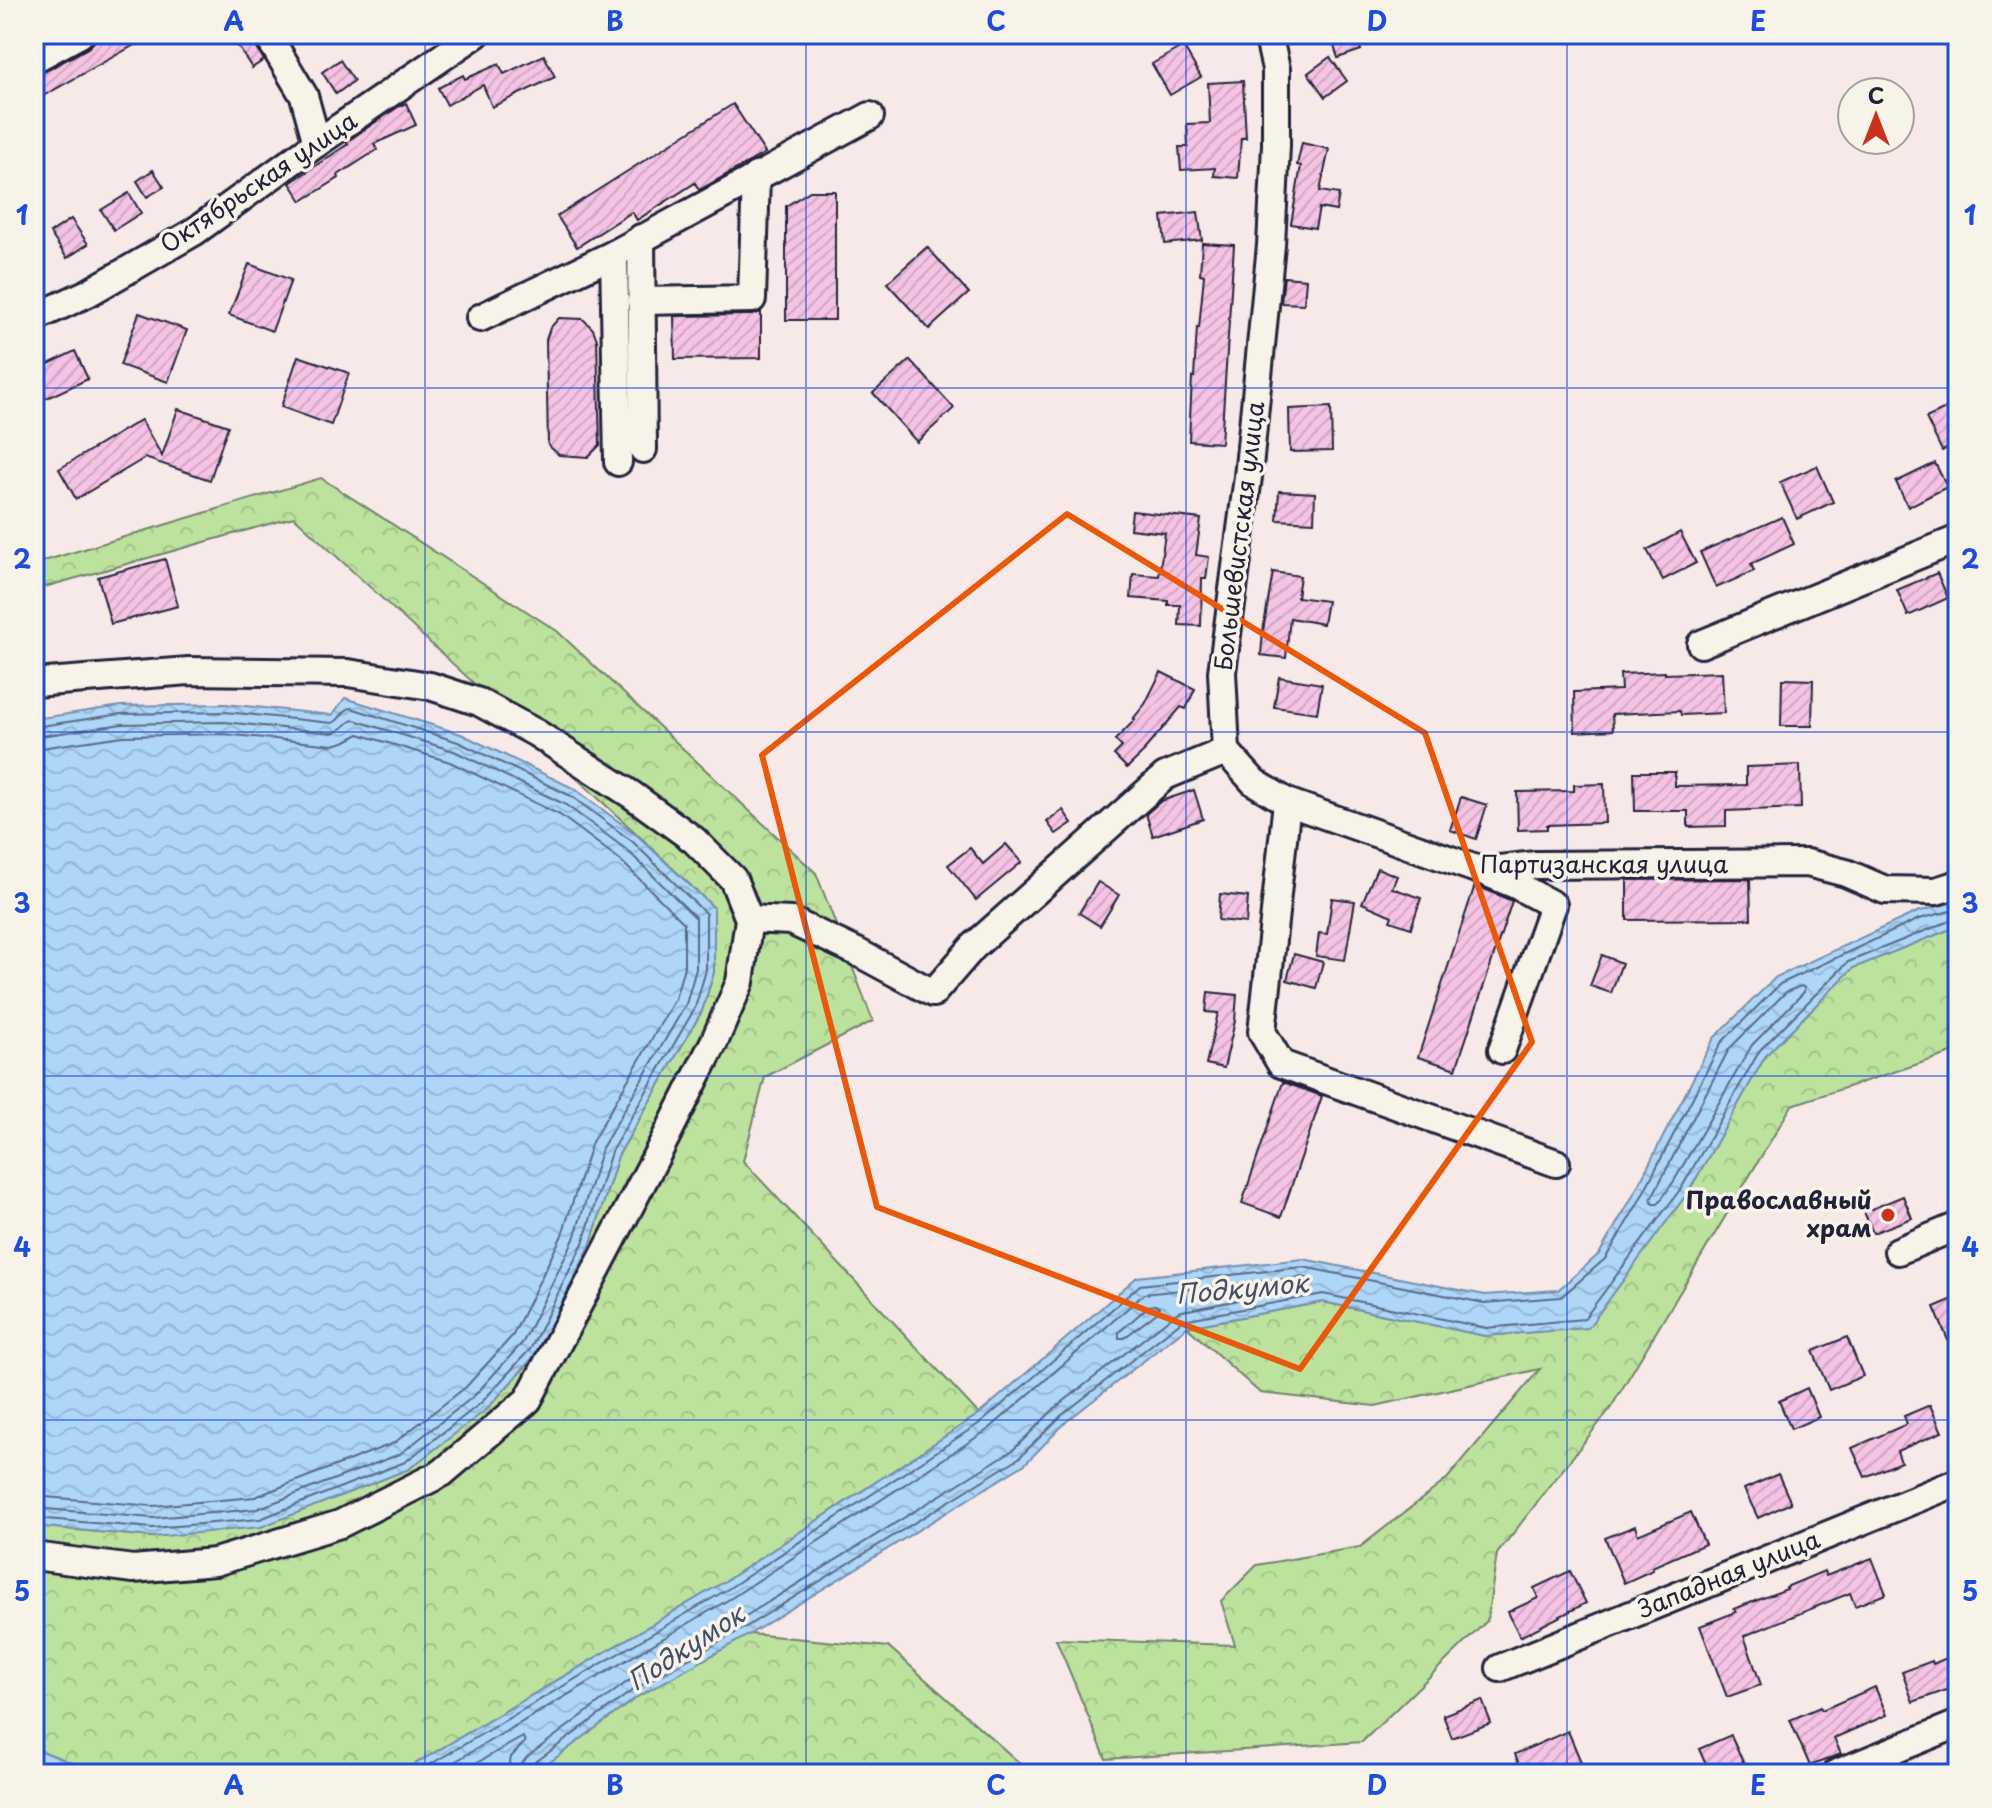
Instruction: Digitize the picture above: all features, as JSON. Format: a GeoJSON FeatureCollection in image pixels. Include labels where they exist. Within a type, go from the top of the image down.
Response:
{"type":"FeatureCollection","features":[{"type":"Feature","properties":{"kind":"street"},"geometry":{"type":"LineString","coordinates":[[34,59],[80,34]]}},
{"type":"Feature","properties":{"kind":"street"},"geometry":{"type":"LineString","coordinates":[[267,34],[304,96],[317,143]]}},
{"type":"Feature","properties":{"kind":"street","name":"Октябрьская улица"},"geometry":{"type":"LineString","coordinates":[[34,318],[88,293],[194,232],[476,34]]}},
{"type":"Feature","properties":{"kind":"street","name":"Большевистская улица"},"geometry":{"type":"LineString","coordinates":[[1226,751],[1222,672],[1248,477],[1271,245],[1276,69],[1268,34]]}},
{"type":"Feature","properties":{"kind":"street"},"geometry":{"type":"LineString","coordinates":[[480,318],[614,254],[870,116]]}},
{"type":"Feature","properties":{"kind":"street"},"geometry":{"type":"LineString","coordinates":[[641,301],[752,299],[756,176]]}},
{"type":"Feature","properties":{"kind":"street"},"geometry":{"type":"LineString","coordinates":[[641,238],[643,449]]}},
{"type":"Feature","properties":{"kind":"street"},"geometry":{"type":"LineString","coordinates":[[614,254],[618,462]]}},
{"type":"Feature","properties":{"kind":"street"},"geometry":{"type":"LineString","coordinates":[[1701,644],[1958,539]]}},
{"type":"Feature","properties":{"kind":"street"},"geometry":{"type":"LineString","coordinates":[[34,683],[189,671],[348,673],[430,686],[479,702],[536,733],[632,795],[694,840],[733,879],[749,919],[740,982],[715,1040],[528,1400],[442,1473],[340,1524],[215,1562],[133,1569],[34,1556]]}},
{"type":"Feature","properties":{"kind":"street"},"geometry":{"type":"LineString","coordinates":[[749,919],[791,921],[933,993],[973,947],[1165,776],[1226,751]]}},
{"type":"Feature","properties":{"kind":"street","name":"Партизанская улица"},"geometry":{"type":"LineString","coordinates":[[1226,751],[1254,782],[1287,802],[1482,871],[1536,865],[1807,863],[1846,873],[1885,890],[1936,891],[1958,884]]}},
{"type":"Feature","properties":{"kind":"street"},"geometry":{"type":"LineString","coordinates":[[1287,802],[1262,1032],[1281,1064],[1556,1163]]}},
{"type":"Feature","properties":{"kind":"street"},"geometry":{"type":"LineString","coordinates":[[1482,871],[1553,905],[1502,1050]]}},
{"type":"Feature","properties":{"kind":"street"},"geometry":{"type":"LineString","coordinates":[[1898,1251],[1958,1226]]}},
{"type":"Feature","properties":{"kind":"street","name":"Западная улица"},"geometry":{"type":"LineString","coordinates":[[1500,1668],[1958,1482]]}},
{"type":"Feature","properties":{"kind":"street"},"geometry":{"type":"LineString","coordinates":[[1835,1774],[1958,1724]]}},
{"type":"Feature","properties":{"kind":"highlighted area"},"geometry":{"type":"Polygon","coordinates":[[[1067,514],[1425,733],[1532,1042],[1300,1369],[877,1207],[762,755],[1067,514]]]}},
{"type":"Feature","properties":{"kind":"green space"},"geometry":{"type":"Polygon","coordinates":[[[321,478],[557,631],[816,873],[873,1021],[765,1077],[743,1161],[979,1414],[724,1582],[398,1774],[100,1774],[34,1748],[34,1526],[153,1537],[487,1409],[538,1353],[590,1246],[618,1156],[702,1011],[714,972],[714,908],[294,517],[34,590],[34,564],[321,478]]]}},
{"type":"Feature","properties":{"kind":"green space"},"geometry":{"type":"Polygon","coordinates":[[[1958,926],[1958,1051],[1792,1105],[1610,1409],[1497,1554],[1487,1621],[1362,1742],[1106,1759],[1056,1639],[1235,1645],[1221,1601],[1257,1565],[1360,1547],[1446,1480],[1540,1369],[1375,1406],[1260,1393],[1187,1327],[1323,1302],[1485,1336],[1588,1327],[1689,1191],[1766,1055],[1853,968],[1958,926]]]}},
{"type":"Feature","properties":{"kind":"green space"},"geometry":{"type":"Polygon","coordinates":[[[750,1634],[889,1647],[1032,1774],[534,1774],[637,1697],[750,1634]]]}},
{"type":"Feature","properties":{"kind":"water"},"geometry":{"type":"Polygon","coordinates":[[[345,698],[461,734],[575,789],[638,836],[714,908],[714,972],[702,1011],[618,1156],[590,1246],[537,1353],[487,1409],[409,1469],[261,1527],[153,1537],[34,1526],[34,719],[121,706],[225,704],[332,715],[345,698]]]}},
{"type":"Feature","properties":{"kind":"water","name":"Подкумок"},"geometry":{"type":"Polygon","coordinates":[[[1958,901],[1958,926],[1853,968],[1766,1055],[1689,1191],[1588,1328],[1485,1336],[1323,1302],[1187,1327],[1067,1421],[1025,1464],[750,1634],[637,1697],[534,1774],[398,1774],[724,1582],[979,1414],[1137,1277],[1303,1259],[1485,1295],[1558,1290],[1599,1254],[1630,1201],[1714,1038],[1776,977],[1917,912],[1958,901]]]}},
{"type":"Feature","properties":{"kind":"water"},"geometry":{"type":"Polygon","coordinates":[[[34,1748],[100,1774],[34,1774],[34,1748]]]}},
{"type":"Feature","properties":{"kind":"building"},"geometry":{"type":"Polygon","coordinates":[[[96,34],[154,34],[34,101],[34,75],[88,48],[96,34]]]}},
{"type":"Feature","properties":{"kind":"building"},"geometry":{"type":"Polygon","coordinates":[[[230,34],[251,34],[264,60],[252,68],[230,34]]]}},
{"type":"Feature","properties":{"kind":"building"},"geometry":{"type":"Polygon","coordinates":[[[1330,34],[1356,34],[1361,50],[1338,58],[1330,34]]]}},
{"type":"Feature","properties":{"kind":"building"},"geometry":{"type":"Polygon","coordinates":[[[1183,46],[1201,77],[1170,95],[1152,64],[1183,46]]]}},
{"type":"Feature","properties":{"kind":"building"},"geometry":{"type":"Polygon","coordinates":[[[544,55],[555,77],[492,107],[483,85],[447,105],[438,88],[463,75],[465,79],[499,64],[504,74],[544,55]]]}},
{"type":"Feature","properties":{"kind":"building"},"geometry":{"type":"Polygon","coordinates":[[[1330,57],[1347,81],[1325,97],[1308,73],[1330,57]]]}},
{"type":"Feature","properties":{"kind":"building"},"geometry":{"type":"Polygon","coordinates":[[[340,60],[354,81],[336,94],[322,72],[340,60]]]}},
{"type":"Feature","properties":{"kind":"building"},"geometry":{"type":"Polygon","coordinates":[[[1243,81],[1246,138],[1241,138],[1238,178],[1214,176],[1215,168],[1181,170],[1179,147],[1188,147],[1187,124],[1210,123],[1208,83],[1243,81]]]}},
{"type":"Feature","properties":{"kind":"building"},"geometry":{"type":"Polygon","coordinates":[[[406,103],[416,125],[374,144],[377,150],[302,201],[290,183],[406,103]]]}},
{"type":"Feature","properties":{"kind":"building"},"geometry":{"type":"Polygon","coordinates":[[[733,104],[765,153],[699,190],[695,183],[637,220],[632,212],[577,247],[557,216],[733,104]]]}},
{"type":"Feature","properties":{"kind":"building"},"geometry":{"type":"Polygon","coordinates":[[[1302,143],[1329,149],[1320,191],[1339,194],[1336,211],[1319,208],[1315,228],[1291,224],[1302,143]]]}},
{"type":"Feature","properties":{"kind":"building"},"geometry":{"type":"Polygon","coordinates":[[[153,170],[164,187],[147,197],[137,181],[153,170]]]}},
{"type":"Feature","properties":{"kind":"building"},"geometry":{"type":"Polygon","coordinates":[[[810,191],[835,191],[835,320],[786,320],[786,206],[810,191]]]}},
{"type":"Feature","properties":{"kind":"building"},"geometry":{"type":"Polygon","coordinates":[[[129,193],[141,213],[114,230],[101,210],[129,193]]]}},
{"type":"Feature","properties":{"kind":"building"},"geometry":{"type":"Polygon","coordinates":[[[1198,212],[1202,240],[1165,244],[1162,216],[1198,212]]]}},
{"type":"Feature","properties":{"kind":"building"},"geometry":{"type":"Polygon","coordinates":[[[71,219],[88,244],[67,258],[50,233],[71,219]]]}},
{"type":"Feature","properties":{"kind":"building"},"geometry":{"type":"Polygon","coordinates":[[[1202,243],[1234,245],[1221,443],[1189,441],[1192,377],[1204,275],[1200,274],[1202,243]]]}},
{"type":"Feature","properties":{"kind":"building"},"geometry":{"type":"Polygon","coordinates":[[[927,247],[969,293],[929,329],[887,283],[927,247]]]}},
{"type":"Feature","properties":{"kind":"building"},"geometry":{"type":"Polygon","coordinates":[[[249,264],[291,280],[272,331],[229,315],[249,264]]]}},
{"type":"Feature","properties":{"kind":"building"},"geometry":{"type":"Polygon","coordinates":[[[1284,277],[1306,279],[1304,304],[1281,303],[1284,277]]]}},
{"type":"Feature","properties":{"kind":"building"},"geometry":{"type":"Polygon","coordinates":[[[761,312],[761,358],[675,359],[674,316],[752,315],[761,312]]]}},
{"type":"Feature","properties":{"kind":"building"},"geometry":{"type":"Polygon","coordinates":[[[139,313],[187,330],[168,382],[120,365],[139,313]]]}},
{"type":"Feature","properties":{"kind":"building"},"geometry":{"type":"Polygon","coordinates":[[[559,318],[583,319],[593,329],[597,340],[600,445],[588,457],[559,455],[548,445],[546,340],[550,328],[559,318]]]}},
{"type":"Feature","properties":{"kind":"building"},"geometry":{"type":"Polygon","coordinates":[[[75,351],[88,379],[34,404],[34,371],[75,351]]]}},
{"type":"Feature","properties":{"kind":"building"},"geometry":{"type":"Polygon","coordinates":[[[298,356],[349,373],[331,425],[281,407],[298,356]]]}},
{"type":"Feature","properties":{"kind":"building"},"geometry":{"type":"Polygon","coordinates":[[[910,360],[954,408],[917,442],[873,393],[910,360]]]}},
{"type":"Feature","properties":{"kind":"building"},"geometry":{"type":"Polygon","coordinates":[[[1958,403],[1958,443],[1942,451],[1926,418],[1958,403]]]}},
{"type":"Feature","properties":{"kind":"building"},"geometry":{"type":"Polygon","coordinates":[[[1331,407],[1332,451],[1290,452],[1289,409],[1331,407]]]}},
{"type":"Feature","properties":{"kind":"building"},"geometry":{"type":"Polygon","coordinates":[[[178,409],[228,426],[210,480],[145,458],[76,499],[59,469],[141,420],[162,456],[178,409]]]}},
{"type":"Feature","properties":{"kind":"building"},"geometry":{"type":"Polygon","coordinates":[[[1935,463],[1947,487],[1908,507],[1896,482],[1935,463]]]}},
{"type":"Feature","properties":{"kind":"building"},"geometry":{"type":"Polygon","coordinates":[[[1817,466],[1833,502],[1797,519],[1780,482],[1817,466]]]}},
{"type":"Feature","properties":{"kind":"building"},"geometry":{"type":"Polygon","coordinates":[[[1279,491],[1315,493],[1314,522],[1277,520],[1279,491]]]}},
{"type":"Feature","properties":{"kind":"building"},"geometry":{"type":"Polygon","coordinates":[[[1132,511],[1201,519],[1196,555],[1209,557],[1206,579],[1202,579],[1201,626],[1179,625],[1180,605],[1131,598],[1133,574],[1159,576],[1165,533],[1130,529],[1132,511]]]}},
{"type":"Feature","properties":{"kind":"building"},"geometry":{"type":"Polygon","coordinates":[[[1782,517],[1794,544],[1751,564],[1754,571],[1716,588],[1700,552],[1782,517]]]}},
{"type":"Feature","properties":{"kind":"building"},"geometry":{"type":"Polygon","coordinates":[[[1680,532],[1696,563],[1663,580],[1647,550],[1680,532]]]}},
{"type":"Feature","properties":{"kind":"building"},"geometry":{"type":"Polygon","coordinates":[[[165,559],[178,606],[111,624],[98,577],[165,559]]]}},
{"type":"Feature","properties":{"kind":"building"},"geometry":{"type":"Polygon","coordinates":[[[1273,572],[1300,576],[1297,597],[1327,601],[1323,624],[1290,618],[1286,658],[1261,655],[1273,572]]]}},
{"type":"Feature","properties":{"kind":"building"},"geometry":{"type":"Polygon","coordinates":[[[1937,573],[1948,598],[1908,616],[1897,590],[1937,573]]]}},
{"type":"Feature","properties":{"kind":"building"},"geometry":{"type":"Polygon","coordinates":[[[1161,672],[1195,689],[1186,709],[1181,707],[1127,768],[1114,755],[1122,747],[1115,740],[1135,720],[1161,672]]]}},
{"type":"Feature","properties":{"kind":"building"},"geometry":{"type":"Polygon","coordinates":[[[1722,672],[1724,713],[1612,714],[1613,730],[1575,732],[1574,692],[1621,690],[1620,674],[1722,672]]]}},
{"type":"Feature","properties":{"kind":"building"},"geometry":{"type":"Polygon","coordinates":[[[1279,677],[1322,684],[1317,713],[1274,707],[1279,677]]]}},
{"type":"Feature","properties":{"kind":"building"},"geometry":{"type":"Polygon","coordinates":[[[1782,679],[1813,680],[1812,726],[1781,726],[1782,679]]]}},
{"type":"Feature","properties":{"kind":"building"},"geometry":{"type":"Polygon","coordinates":[[[1800,765],[1801,808],[1726,811],[1726,826],[1688,827],[1688,811],[1635,811],[1634,772],[1675,772],[1675,786],[1746,785],[1746,767],[1800,765]]]}},
{"type":"Feature","properties":{"kind":"building"},"geometry":{"type":"Polygon","coordinates":[[[1604,784],[1605,823],[1547,825],[1547,829],[1518,830],[1517,792],[1574,791],[1574,785],[1604,784]]]}},
{"type":"Feature","properties":{"kind":"building"},"geometry":{"type":"Polygon","coordinates":[[[1194,790],[1203,819],[1153,836],[1146,814],[1161,801],[1194,790]]]}},
{"type":"Feature","properties":{"kind":"building"},"geometry":{"type":"Polygon","coordinates":[[[1461,797],[1487,805],[1476,839],[1450,830],[1461,797]]]}},
{"type":"Feature","properties":{"kind":"building"},"geometry":{"type":"Polygon","coordinates":[[[1063,810],[1072,823],[1056,834],[1047,822],[1063,810]]]}},
{"type":"Feature","properties":{"kind":"building"},"geometry":{"type":"Polygon","coordinates":[[[1006,844],[1022,862],[976,900],[948,865],[970,848],[983,864],[1006,844]]]}},
{"type":"Feature","properties":{"kind":"building"},"geometry":{"type":"Polygon","coordinates":[[[1377,868],[1397,876],[1392,888],[1421,898],[1411,928],[1390,921],[1392,916],[1362,903],[1377,868]]]}},
{"type":"Feature","properties":{"kind":"building"},"geometry":{"type":"Polygon","coordinates":[[[1750,879],[1751,919],[1627,920],[1627,880],[1750,879]]]}},
{"type":"Feature","properties":{"kind":"building"},"geometry":{"type":"Polygon","coordinates":[[[1098,882],[1119,895],[1100,926],[1079,913],[1098,882]]]}},
{"type":"Feature","properties":{"kind":"building"},"geometry":{"type":"Polygon","coordinates":[[[1475,885],[1512,901],[1456,1069],[1418,1057],[1475,885]]]}},
{"type":"Feature","properties":{"kind":"building"},"geometry":{"type":"Polygon","coordinates":[[[1220,894],[1248,897],[1246,923],[1218,920],[1220,894]]]}},
{"type":"Feature","properties":{"kind":"building"},"geometry":{"type":"Polygon","coordinates":[[[1332,898],[1355,901],[1345,960],[1316,956],[1319,933],[1327,934],[1332,898]]]}},
{"type":"Feature","properties":{"kind":"building"},"geometry":{"type":"Polygon","coordinates":[[[1294,954],[1323,962],[1316,988],[1287,980],[1294,954]]]}},
{"type":"Feature","properties":{"kind":"building"},"geometry":{"type":"Polygon","coordinates":[[[1602,955],[1622,963],[1611,993],[1590,986],[1602,955]]]}},
{"type":"Feature","properties":{"kind":"building"},"geometry":{"type":"Polygon","coordinates":[[[1208,992],[1237,995],[1235,1021],[1224,1068],[1206,1064],[1218,1013],[1206,1012],[1208,992]]]}},
{"type":"Feature","properties":{"kind":"building"},"geometry":{"type":"Polygon","coordinates":[[[1283,1082],[1322,1096],[1281,1217],[1242,1203],[1283,1082]]]}},
{"type":"Feature","properties":{"kind":"building","name":"Православный храм"},"geometry":{"type":"Polygon","coordinates":[[[1903,1196],[1912,1218],[1873,1233],[1864,1212],[1903,1196]]]}},
{"type":"Feature","properties":{"kind":"building"},"geometry":{"type":"Polygon","coordinates":[[[1958,1297],[1958,1364],[1934,1307],[1958,1297]]]}},
{"type":"Feature","properties":{"kind":"building"},"geometry":{"type":"Polygon","coordinates":[[[1847,1337],[1863,1376],[1829,1390],[1813,1351],[1847,1337]]]}},
{"type":"Feature","properties":{"kind":"building"},"geometry":{"type":"Polygon","coordinates":[[[1807,1388],[1819,1417],[1791,1429],[1779,1401],[1807,1388]]]}},
{"type":"Feature","properties":{"kind":"building"},"geometry":{"type":"Polygon","coordinates":[[[1930,1405],[1942,1432],[1897,1451],[1901,1462],[1865,1477],[1852,1448],[1907,1424],[1904,1416],[1930,1405]]]}},
{"type":"Feature","properties":{"kind":"building"},"geometry":{"type":"Polygon","coordinates":[[[1778,1474],[1791,1503],[1758,1518],[1744,1489],[1778,1474]]]}},
{"type":"Feature","properties":{"kind":"building"},"geometry":{"type":"Polygon","coordinates":[[[1691,1512],[1705,1544],[1624,1583],[1605,1538],[1635,1526],[1638,1535],[1691,1512]]]}},
{"type":"Feature","properties":{"kind":"building"},"geometry":{"type":"Polygon","coordinates":[[[1872,1558],[1886,1594],[1855,1606],[1850,1593],[1744,1636],[1761,1685],[1727,1697],[1700,1626],[1824,1571],[1826,1576],[1872,1558]]]}},
{"type":"Feature","properties":{"kind":"building"},"geometry":{"type":"Polygon","coordinates":[[[1570,1571],[1586,1603],[1520,1637],[1508,1612],[1538,1598],[1534,1588],[1570,1571]]]}},
{"type":"Feature","properties":{"kind":"building"},"geometry":{"type":"Polygon","coordinates":[[[1958,1653],[1958,1686],[1913,1702],[1902,1672],[1958,1653]]]}},
{"type":"Feature","properties":{"kind":"building"},"geometry":{"type":"Polygon","coordinates":[[[1875,1687],[1887,1715],[1834,1738],[1841,1754],[1810,1766],[1790,1720],[1875,1687]]]}},
{"type":"Feature","properties":{"kind":"building"},"geometry":{"type":"Polygon","coordinates":[[[1482,1700],[1491,1723],[1452,1738],[1443,1715],[1482,1700]]]}},
{"type":"Feature","properties":{"kind":"building"},"geometry":{"type":"Polygon","coordinates":[[[1568,1731],[1581,1762],[1553,1774],[1523,1774],[1515,1754],[1568,1731]]]}},
{"type":"Feature","properties":{"kind":"building"},"geometry":{"type":"Polygon","coordinates":[[[1731,1735],[1747,1770],[1738,1774],[1710,1774],[1699,1749],[1731,1735]]]}},
{"type":"Feature","properties":{"kind":"place","name":"Православный храм"},"geometry":{"type":"Point","coordinates":[1888,1215]}}]}
